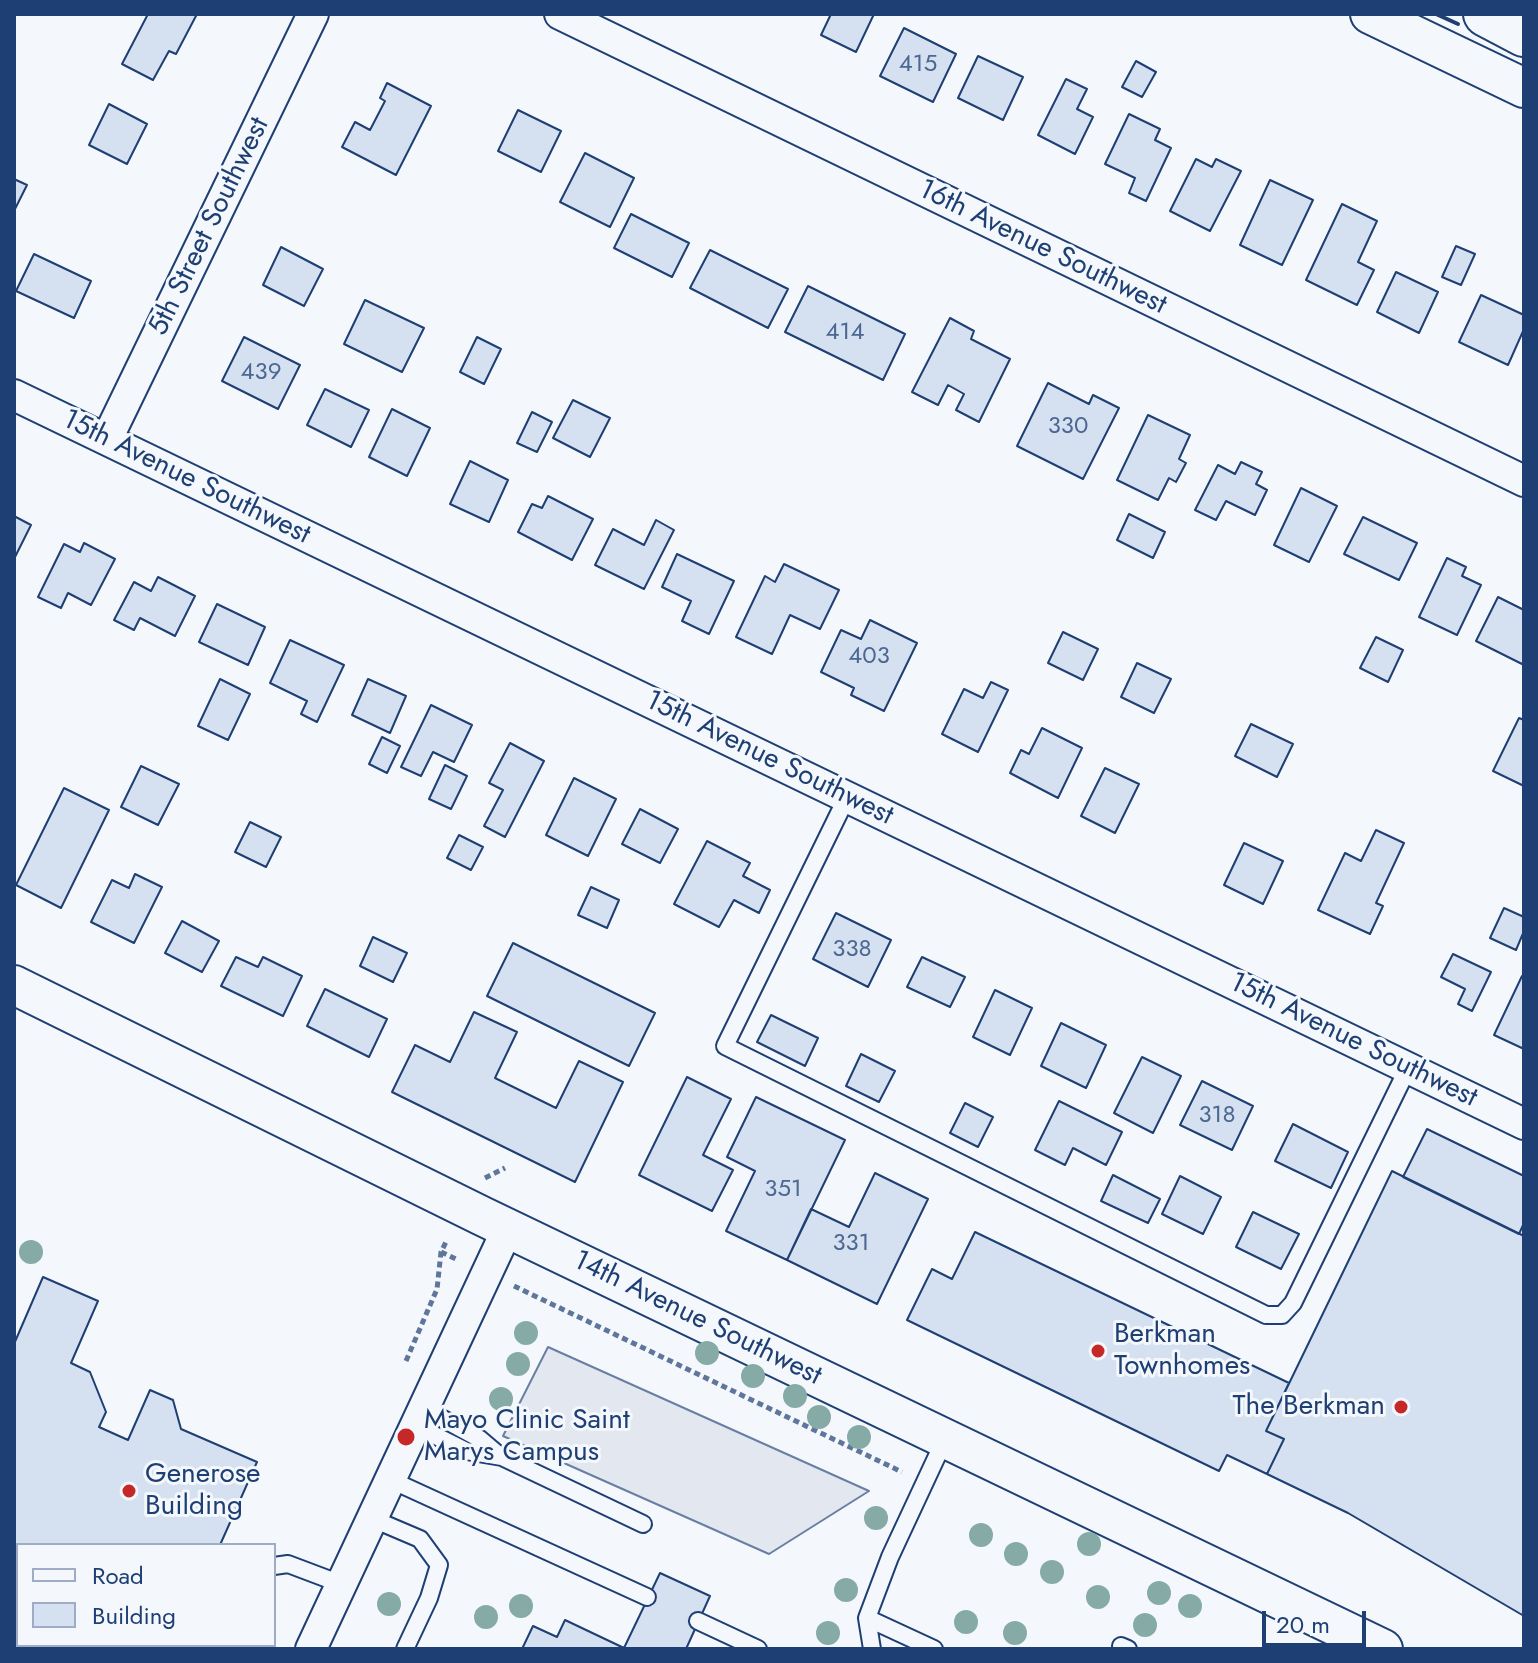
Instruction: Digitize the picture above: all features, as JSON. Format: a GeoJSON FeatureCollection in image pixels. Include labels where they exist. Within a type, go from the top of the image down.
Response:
{"type":"FeatureCollection","features":[{"type":"Feature","properties":{"kind":"highway"},"geometry":{"type":"LineString","coordinates":[[1486,14],[1524,34]]}},
{"type":"Feature","properties":{"kind":"street","name":"5th Street Southwest"},"geometry":{"type":"LineString","coordinates":[[107,439],[313,14]]}},
{"type":"Feature","properties":{"kind":"street","name":"16th Avenue Southwest"},"geometry":{"type":"LineString","coordinates":[[560,14],[1524,481]]}},
{"type":"Feature","properties":{"kind":"street"},"geometry":{"type":"LineString","coordinates":[[1370,14],[1524,88]]}},
{"type":"Feature","properties":{"kind":"street","name":"15th Avenue Southwest"},"geometry":{"type":"LineString","coordinates":[[14,395],[1524,1124]]}},
{"type":"Feature","properties":{"kind":"street","name":"14th Avenue Southwest"},"geometry":{"type":"LineString","coordinates":[[14,985],[1338,1634],[1383,1649]]}},
{"type":"Feature","properties":{"kind":"street"},"geometry":{"type":"LineString","coordinates":[[311,1649],[508,1228]]}},
{"type":"Feature","properties":{"kind":"lane"},"geometry":{"type":"LineString","coordinates":[[847,797],[725,1046],[1266,1315],[1282,1315],[1293,1303],[1408,1068]]}},
{"type":"Feature","properties":{"kind":"lane"},"geometry":{"type":"LineString","coordinates":[[420,1417],[466,1451],[502,1457],[643,1524]]}},
{"type":"Feature","properties":{"kind":"lane"},"geometry":{"type":"LineString","coordinates":[[872,1649],[867,1618],[890,1557],[945,1439]]}},
{"type":"Feature","properties":{"kind":"lane"},"geometry":{"type":"LineString","coordinates":[[391,1480],[647,1597]]}},
{"type":"Feature","properties":{"kind":"lane"},"geometry":{"type":"LineString","coordinates":[[373,1519],[420,1539],[439,1565],[429,1598],[405,1649]]}},
{"type":"Feature","properties":{"kind":"lane"},"geometry":{"type":"LineString","coordinates":[[276,1566],[288,1564],[341,1584]]}},
{"type":"Feature","properties":{"kind":"lane"},"geometry":{"type":"LineString","coordinates":[[867,1618],[934,1649]]}},
{"type":"Feature","properties":{"kind":"lane"},"geometry":{"type":"LineString","coordinates":[[698,1621],[758,1649]]}},
{"type":"Feature","properties":{"kind":"path"},"geometry":{"type":"LineString","coordinates":[[404,1367],[437,1289],[441,1252]]}},
{"type":"Feature","properties":{"kind":"path"},"geometry":{"type":"LineString","coordinates":[[524,1291],[925,1483]]}},
{"type":"Feature","properties":{"kind":"shaded area"},"geometry":{"type":"Polygon","coordinates":[[[548,1347],[869,1491],[769,1554],[503,1436],[548,1347]]]}},
{"type":"Feature","properties":{"kind":"building"},"geometry":{"type":"Polygon","coordinates":[[[148,14],[197,14],[176,54],[169,51],[153,80],[122,64],[148,14]]]}},
{"type":"Feature","properties":{"kind":"building"},"geometry":{"type":"Polygon","coordinates":[[[831,14],[874,14],[856,52],[821,35],[831,14]]]}},
{"type":"Feature","properties":{"kind":"building"},"geometry":{"type":"Polygon","coordinates":[[[904,28],[956,54],[933,102],[880,76],[904,28]]]}},
{"type":"Feature","properties":{"kind":"building"},"geometry":{"type":"Polygon","coordinates":[[[978,56],[1023,77],[1003,120],[958,98],[978,56]]]}},
{"type":"Feature","properties":{"kind":"building"},"geometry":{"type":"Polygon","coordinates":[[[1136,61],[1156,72],[1142,97],[1122,87],[1136,61]]]}},
{"type":"Feature","properties":{"kind":"building"},"geometry":{"type":"Polygon","coordinates":[[[1066,79],[1087,89],[1077,109],[1093,117],[1075,154],[1038,135],[1066,79]]]}},
{"type":"Feature","properties":{"kind":"building"},"geometry":{"type":"Polygon","coordinates":[[[387,83],[431,106],[396,175],[342,147],[355,122],[370,130],[385,101],[380,98],[387,83]]]}},
{"type":"Feature","properties":{"kind":"building"},"geometry":{"type":"Polygon","coordinates":[[[109,104],[147,124],[127,164],[89,145],[109,104]]]}},
{"type":"Feature","properties":{"kind":"building"},"geometry":{"type":"Polygon","coordinates":[[[518,110],[561,131],[541,172],[498,151],[518,110]]]}},
{"type":"Feature","properties":{"kind":"building"},"geometry":{"type":"Polygon","coordinates":[[[1129,114],[1160,129],[1155,140],[1171,148],[1146,201],[1129,193],[1135,178],[1105,164],[1129,114]]]}},
{"type":"Feature","properties":{"kind":"building"},"geometry":{"type":"Polygon","coordinates":[[[585,153],[634,178],[610,227],[560,202],[585,153]]]}},
{"type":"Feature","properties":{"kind":"building"},"geometry":{"type":"Polygon","coordinates":[[[1196,159],[1212,167],[1216,159],[1241,171],[1210,231],[1170,211],[1196,159]]]}},
{"type":"Feature","properties":{"kind":"building"},"geometry":{"type":"Polygon","coordinates":[[[14,179],[27,185],[14,211],[14,179]]]}},
{"type":"Feature","properties":{"kind":"building"},"geometry":{"type":"Polygon","coordinates":[[[1270,180],[1313,200],[1282,265],[1240,245],[1270,180]]]}},
{"type":"Feature","properties":{"kind":"building"},"geometry":{"type":"Polygon","coordinates":[[[1342,204],[1377,221],[1358,262],[1374,270],[1357,305],[1306,280],[1342,204]]]}},
{"type":"Feature","properties":{"kind":"building"},"geometry":{"type":"Polygon","coordinates":[[[631,214],[689,243],[672,277],[614,248],[631,214]]]}},
{"type":"Feature","properties":{"kind":"building"},"geometry":{"type":"Polygon","coordinates":[[[1456,246],[1475,254],[1461,285],[1442,277],[1456,246]]]}},
{"type":"Feature","properties":{"kind":"building"},"geometry":{"type":"Polygon","coordinates":[[[281,247],[323,269],[304,306],[263,285],[281,247]]]}},
{"type":"Feature","properties":{"kind":"building"},"geometry":{"type":"Polygon","coordinates":[[[710,250],[788,289],[768,328],[690,288],[710,250]]]}},
{"type":"Feature","properties":{"kind":"building"},"geometry":{"type":"Polygon","coordinates":[[[34,254],[91,281],[74,318],[16,291],[34,254]]]}},
{"type":"Feature","properties":{"kind":"building"},"geometry":{"type":"Polygon","coordinates":[[[1396,272],[1438,292],[1419,333],[1377,312],[1396,272]]]}},
{"type":"Feature","properties":{"kind":"building"},"geometry":{"type":"Polygon","coordinates":[[[808,286],[905,334],[883,380],[785,332],[808,286]]]}},
{"type":"Feature","properties":{"kind":"building"},"geometry":{"type":"Polygon","coordinates":[[[1481,295],[1524,315],[1524,329],[1508,365],[1459,342],[1481,295]]]}},
{"type":"Feature","properties":{"kind":"building"},"geometry":{"type":"Polygon","coordinates":[[[365,300],[424,328],[402,372],[344,344],[365,300]]]}},
{"type":"Feature","properties":{"kind":"building"},"geometry":{"type":"Polygon","coordinates":[[[950,318],[974,331],[971,339],[1010,359],[979,422],[956,410],[964,394],[948,385],[938,405],[912,392],[950,318]]]}},
{"type":"Feature","properties":{"kind":"building"},"geometry":{"type":"Polygon","coordinates":[[[244,337],[300,365],[278,409],[222,381],[244,337]]]}},
{"type":"Feature","properties":{"kind":"building"},"geometry":{"type":"Polygon","coordinates":[[[477,337],[501,349],[484,384],[460,372],[477,337]]]}},
{"type":"Feature","properties":{"kind":"building"},"geometry":{"type":"Polygon","coordinates":[[[1048,383],[1089,404],[1093,395],[1119,408],[1083,479],[1017,446],[1048,383]]]}},
{"type":"Feature","properties":{"kind":"building"},"geometry":{"type":"Polygon","coordinates":[[[325,389],[369,410],[351,447],[307,425],[325,389]]]}},
{"type":"Feature","properties":{"kind":"building"},"geometry":{"type":"Polygon","coordinates":[[[573,400],[610,418],[590,457],[553,438],[573,400]]]}},
{"type":"Feature","properties":{"kind":"building"},"geometry":{"type":"Polygon","coordinates":[[[392,409],[430,428],[407,476],[369,457],[392,409]]]}},
{"type":"Feature","properties":{"kind":"building"},"geometry":{"type":"Polygon","coordinates":[[[532,412],[552,422],[537,452],[517,443],[532,412]]]}},
{"type":"Feature","properties":{"kind":"building"},"geometry":{"type":"Polygon","coordinates":[[[1148,415],[1190,435],[1179,459],[1186,463],[1176,482],[1169,478],[1158,500],[1117,480],[1148,415]]]}},
{"type":"Feature","properties":{"kind":"building"},"geometry":{"type":"Polygon","coordinates":[[[470,461],[508,480],[489,522],[450,504],[470,461]]]}},
{"type":"Feature","properties":{"kind":"building"},"geometry":{"type":"Polygon","coordinates":[[[1241,462],[1262,472],[1256,484],[1267,490],[1255,515],[1226,501],[1216,520],[1195,510],[1218,465],[1235,474],[1241,462]]]}},
{"type":"Feature","properties":{"kind":"building"},"geometry":{"type":"Polygon","coordinates":[[[1301,488],[1337,506],[1309,562],[1274,545],[1301,488]]]}},
{"type":"Feature","properties":{"kind":"building"},"geometry":{"type":"Polygon","coordinates":[[[548,496],[593,519],[572,560],[518,532],[532,504],[542,508],[548,496]]]}},
{"type":"Feature","properties":{"kind":"building"},"geometry":{"type":"Polygon","coordinates":[[[1129,514],[1165,532],[1153,558],[1117,540],[1129,514]]]}},
{"type":"Feature","properties":{"kind":"building"},"geometry":{"type":"Polygon","coordinates":[[[14,516],[31,525],[14,559],[14,516]]]}},
{"type":"Feature","properties":{"kind":"building"},"geometry":{"type":"Polygon","coordinates":[[[1363,517],[1417,543],[1399,580],[1344,554],[1363,517]]]}},
{"type":"Feature","properties":{"kind":"building"},"geometry":{"type":"Polygon","coordinates":[[[656,520],[674,530],[644,589],[595,565],[613,529],[644,545],[656,520]]]}},
{"type":"Feature","properties":{"kind":"building"},"geometry":{"type":"Polygon","coordinates":[[[84,543],[115,559],[91,605],[68,593],[61,608],[38,597],[64,544],[80,552],[84,543]]]}},
{"type":"Feature","properties":{"kind":"building"},"geometry":{"type":"Polygon","coordinates":[[[677,554],[734,581],[709,634],[682,621],[691,601],[662,587],[677,554]]]}},
{"type":"Feature","properties":{"kind":"building"},"geometry":{"type":"Polygon","coordinates":[[[1447,558],[1466,567],[1462,576],[1481,585],[1457,635],[1419,617],[1447,558]]]}},
{"type":"Feature","properties":{"kind":"building"},"geometry":{"type":"Polygon","coordinates":[[[784,564],[839,590],[820,629],[790,615],[772,654],[736,637],[765,576],[775,582],[784,564]]]}},
{"type":"Feature","properties":{"kind":"building"},"geometry":{"type":"Polygon","coordinates":[[[158,577],[195,596],[175,636],[140,618],[134,630],[114,620],[134,582],[151,591],[158,577]]]}},
{"type":"Feature","properties":{"kind":"building"},"geometry":{"type":"Polygon","coordinates":[[[1498,597],[1524,610],[1524,665],[1476,641],[1498,597]]]}},
{"type":"Feature","properties":{"kind":"building"},"geometry":{"type":"Polygon","coordinates":[[[217,604],[265,627],[248,665],[199,642],[217,604]]]}},
{"type":"Feature","properties":{"kind":"building"},"geometry":{"type":"Polygon","coordinates":[[[870,620],[917,643],[884,711],[851,695],[854,688],[821,672],[841,630],[861,639],[870,620]]]}},
{"type":"Feature","properties":{"kind":"building"},"geometry":{"type":"Polygon","coordinates":[[[1063,632],[1098,649],[1083,680],[1048,663],[1063,632]]]}},
{"type":"Feature","properties":{"kind":"building"},"geometry":{"type":"Polygon","coordinates":[[[1376,637],[1403,650],[1388,682],[1360,668],[1376,637]]]}},
{"type":"Feature","properties":{"kind":"building"},"geometry":{"type":"Polygon","coordinates":[[[290,640],[344,665],[317,722],[301,714],[307,701],[270,683],[290,640]]]}},
{"type":"Feature","properties":{"kind":"building"},"geometry":{"type":"Polygon","coordinates":[[[1137,663],[1171,679],[1154,713],[1121,697],[1137,663]]]}},
{"type":"Feature","properties":{"kind":"building"},"geometry":{"type":"Polygon","coordinates":[[[220,679],[250,694],[228,740],[198,726],[220,679]]]}},
{"type":"Feature","properties":{"kind":"building"},"geometry":{"type":"Polygon","coordinates":[[[368,679],[406,696],[390,733],[352,715],[368,679]]]}},
{"type":"Feature","properties":{"kind":"building"},"geometry":{"type":"Polygon","coordinates":[[[991,682],[1008,690],[978,752],[942,734],[964,689],[983,698],[991,682]]]}},
{"type":"Feature","properties":{"kind":"building"},"geometry":{"type":"Polygon","coordinates":[[[431,705],[472,725],[454,762],[433,752],[421,776],[401,767],[431,705]]]}},
{"type":"Feature","properties":{"kind":"building"},"geometry":{"type":"Polygon","coordinates":[[[1519,718],[1524,720],[1524,786],[1493,771],[1519,718]]]}},
{"type":"Feature","properties":{"kind":"building"},"geometry":{"type":"Polygon","coordinates":[[[1251,724],[1293,744],[1277,777],[1235,756],[1251,724]]]}},
{"type":"Feature","properties":{"kind":"building"},"geometry":{"type":"Polygon","coordinates":[[[1042,728],[1082,748],[1058,798],[1010,773],[1021,750],[1029,754],[1042,728]]]}},
{"type":"Feature","properties":{"kind":"building"},"geometry":{"type":"Polygon","coordinates":[[[382,737],[400,746],[387,773],[369,764],[382,737]]]}},
{"type":"Feature","properties":{"kind":"building"},"geometry":{"type":"Polygon","coordinates":[[[510,743],[544,761],[505,837],[484,826],[503,790],[489,783],[510,743]]]}},
{"type":"Feature","properties":{"kind":"building"},"geometry":{"type":"Polygon","coordinates":[[[445,765],[467,776],[451,809],[429,799],[445,765]]]}},
{"type":"Feature","properties":{"kind":"building"},"geometry":{"type":"Polygon","coordinates":[[[141,766],[179,784],[158,825],[121,807],[141,766]]]}},
{"type":"Feature","properties":{"kind":"building"},"geometry":{"type":"Polygon","coordinates":[[[1105,768],[1139,784],[1115,833],[1081,816],[1105,768]]]}},
{"type":"Feature","properties":{"kind":"building"},"geometry":{"type":"Polygon","coordinates":[[[574,778],[616,799],[588,856],[546,835],[574,778]]]}},
{"type":"Feature","properties":{"kind":"building"},"geometry":{"type":"Polygon","coordinates":[[[64,788],[109,810],[61,908],[16,885],[64,788]]]}},
{"type":"Feature","properties":{"kind":"building"},"geometry":{"type":"Polygon","coordinates":[[[640,809],[678,829],[660,863],[622,844],[640,809]]]}},
{"type":"Feature","properties":{"kind":"building"},"geometry":{"type":"Polygon","coordinates":[[[250,822],[281,837],[266,867],[235,852],[250,822]]]}},
{"type":"Feature","properties":{"kind":"building"},"geometry":{"type":"Polygon","coordinates":[[[1376,830],[1404,843],[1376,903],[1383,906],[1370,934],[1318,910],[1345,853],[1361,861],[1376,830]]]}},
{"type":"Feature","properties":{"kind":"building"},"geometry":{"type":"Polygon","coordinates":[[[459,835],[483,847],[471,870],[447,858],[459,835]]]}},
{"type":"Feature","properties":{"kind":"building"},"geometry":{"type":"Polygon","coordinates":[[[707,841],[750,863],[743,876],[770,890],[759,913],[734,900],[719,927],[674,904],[707,841]]]}},
{"type":"Feature","properties":{"kind":"building"},"geometry":{"type":"Polygon","coordinates":[[[1244,843],[1283,861],[1263,904],[1224,885],[1244,843]]]}},
{"type":"Feature","properties":{"kind":"building"},"geometry":{"type":"Polygon","coordinates":[[[135,874],[162,887],[134,943],[91,922],[112,880],[129,888],[135,874]]]}},
{"type":"Feature","properties":{"kind":"building"},"geometry":{"type":"Polygon","coordinates":[[[591,887],[619,900],[607,928],[578,915],[591,887]]]}},
{"type":"Feature","properties":{"kind":"building"},"geometry":{"type":"Polygon","coordinates":[[[1504,908],[1524,917],[1524,931],[1516,950],[1490,938],[1504,908]]]}},
{"type":"Feature","properties":{"kind":"building"},"geometry":{"type":"Polygon","coordinates":[[[836,913],[891,940],[868,987],[813,959],[836,913]]]}},
{"type":"Feature","properties":{"kind":"building"},"geometry":{"type":"Polygon","coordinates":[[[182,921],[219,941],[202,972],[165,953],[182,921]]]}},
{"type":"Feature","properties":{"kind":"building"},"geometry":{"type":"Polygon","coordinates":[[[373,937],[407,953],[393,982],[360,966],[373,937]]]}},
{"type":"Feature","properties":{"kind":"building"},"geometry":{"type":"Polygon","coordinates":[[[513,943],[655,1013],[629,1066],[487,996],[513,943]]]}},
{"type":"Feature","properties":{"kind":"building"},"geometry":{"type":"Polygon","coordinates":[[[1453,954],[1491,972],[1472,1011],[1458,1004],[1465,989],[1441,977],[1453,954]]]}},
{"type":"Feature","properties":{"kind":"building"},"geometry":{"type":"Polygon","coordinates":[[[236,957],[258,967],[263,957],[302,976],[283,1016],[221,986],[236,957]]]}},
{"type":"Feature","properties":{"kind":"building"},"geometry":{"type":"Polygon","coordinates":[[[922,957],[965,977],[950,1007],[907,987],[922,957]]]}},
{"type":"Feature","properties":{"kind":"building"},"geometry":{"type":"Polygon","coordinates":[[[1524,977],[1524,1049],[1494,1035],[1524,977]]]}},
{"type":"Feature","properties":{"kind":"building"},"geometry":{"type":"Polygon","coordinates":[[[325,989],[387,1019],[369,1057],[307,1026],[325,989]]]}},
{"type":"Feature","properties":{"kind":"building"},"geometry":{"type":"Polygon","coordinates":[[[995,990],[1032,1008],[1010,1055],[973,1037],[995,990]]]}},
{"type":"Feature","properties":{"kind":"building"},"geometry":{"type":"Polygon","coordinates":[[[474,1012],[517,1032],[495,1078],[556,1108],[579,1061],[623,1082],[575,1182],[392,1092],[415,1045],[450,1062],[474,1012]]]}},
{"type":"Feature","properties":{"kind":"building"},"geometry":{"type":"Polygon","coordinates":[[[771,1015],[818,1038],[805,1066],[757,1042],[771,1015]]]}},
{"type":"Feature","properties":{"kind":"building"},"geometry":{"type":"Polygon","coordinates":[[[1061,1023],[1106,1045],[1086,1088],[1041,1066],[1061,1023]]]}},
{"type":"Feature","properties":{"kind":"building"},"geometry":{"type":"Polygon","coordinates":[[[861,1054],[895,1071],[879,1102],[846,1086],[861,1054]]]}},
{"type":"Feature","properties":{"kind":"building"},"geometry":{"type":"Polygon","coordinates":[[[1142,1057],[1181,1076],[1153,1133],[1114,1113],[1142,1057]]]}},
{"type":"Feature","properties":{"kind":"building"},"geometry":{"type":"Polygon","coordinates":[[[687,1077],[731,1099],[703,1155],[733,1170],[712,1211],[639,1175],[687,1077]]]}},
{"type":"Feature","properties":{"kind":"building"},"geometry":{"type":"Polygon","coordinates":[[[1202,1081],[1253,1106],[1232,1150],[1180,1125],[1202,1081]]]}},
{"type":"Feature","properties":{"kind":"building"},"geometry":{"type":"Polygon","coordinates":[[[756,1097],[845,1140],[787,1260],[726,1231],[755,1171],[727,1157],[756,1097]]]}},
{"type":"Feature","properties":{"kind":"building"},"geometry":{"type":"Polygon","coordinates":[[[1059,1101],[1122,1132],[1106,1165],[1073,1148],[1065,1165],[1035,1150],[1059,1101]]]}},
{"type":"Feature","properties":{"kind":"building"},"geometry":{"type":"Polygon","coordinates":[[[965,1103],[993,1117],[978,1147],[950,1133],[965,1103]]]}},
{"type":"Feature","properties":{"kind":"building"},"geometry":{"type":"Polygon","coordinates":[[[1293,1124],[1348,1152],[1331,1188],[1275,1161],[1293,1124]]]}},
{"type":"Feature","properties":{"kind":"building"},"geometry":{"type":"Polygon","coordinates":[[[1427,1129],[1524,1176],[1524,1223],[1519,1234],[1403,1177],[1427,1129]]]}},
{"type":"Feature","properties":{"kind":"building","name":"The Berkman"},"geometry":{"type":"Polygon","coordinates":[[[1392,1171],[1524,1236],[1524,1616],[1348,1513],[1267,1474],[1284,1439],[1266,1431],[1392,1171]]]}},
{"type":"Feature","properties":{"kind":"building"},"geometry":{"type":"Polygon","coordinates":[[[875,1173],[928,1199],[877,1304],[787,1260],[811,1209],[849,1227],[875,1173]]]}},
{"type":"Feature","properties":{"kind":"building"},"geometry":{"type":"Polygon","coordinates":[[[1113,1175],[1160,1199],[1148,1223],[1101,1201],[1113,1175]]]}},
{"type":"Feature","properties":{"kind":"building"},"geometry":{"type":"Polygon","coordinates":[[[1180,1176],[1221,1197],[1203,1234],[1162,1214],[1180,1176]]]}},
{"type":"Feature","properties":{"kind":"building"},"geometry":{"type":"Polygon","coordinates":[[[1253,1212],[1299,1234],[1281,1269],[1236,1247],[1253,1212]]]}},
{"type":"Feature","properties":{"kind":"building","name":"Berkman Townhomes"},"geometry":{"type":"Polygon","coordinates":[[[975,1232],[1289,1383],[1266,1431],[1284,1439],[1267,1474],[1227,1455],[1219,1471],[907,1320],[932,1269],[952,1279],[975,1232]]]}},
{"type":"Feature","properties":{"kind":"building","name":"Generose Building"},"geometry":{"type":"Polygon","coordinates":[[[43,1277],[98,1301],[71,1363],[90,1372],[106,1412],[99,1427],[128,1440],[150,1390],[173,1400],[181,1429],[257,1462],[221,1543],[16,1543],[16,1647],[174,1649],[14,1649],[14,1344],[43,1277]]]}},
{"type":"Feature","properties":{"kind":"building"},"geometry":{"type":"Polygon","coordinates":[[[660,1573],[710,1596],[686,1649],[624,1648],[660,1573]]]}},
{"type":"Feature","properties":{"kind":"building"},"geometry":{"type":"Polygon","coordinates":[[[565,1620],[627,1649],[522,1649],[533,1626],[557,1637],[565,1620]]]}},
{"type":"Feature","properties":{"kind":"wall"},"geometry":{"type":"LineString","coordinates":[[1436,14],[1458,24]]}},
{"type":"Feature","properties":{"kind":"place","name":"Berkman Townhomes"},"geometry":{"type":"Point","coordinates":[1098,1351]}},
{"type":"Feature","properties":{"kind":"place","name":"The Berkman"},"geometry":{"type":"Point","coordinates":[1401,1407]}},
{"type":"Feature","properties":{"kind":"place","name":"Mayo Clinic Saint Marys Campus"},"geometry":{"type":"Point","coordinates":[406,1437]}},
{"type":"Feature","properties":{"kind":"place","name":"Generose Building"},"geometry":{"type":"Point","coordinates":[129,1491]}}]}
